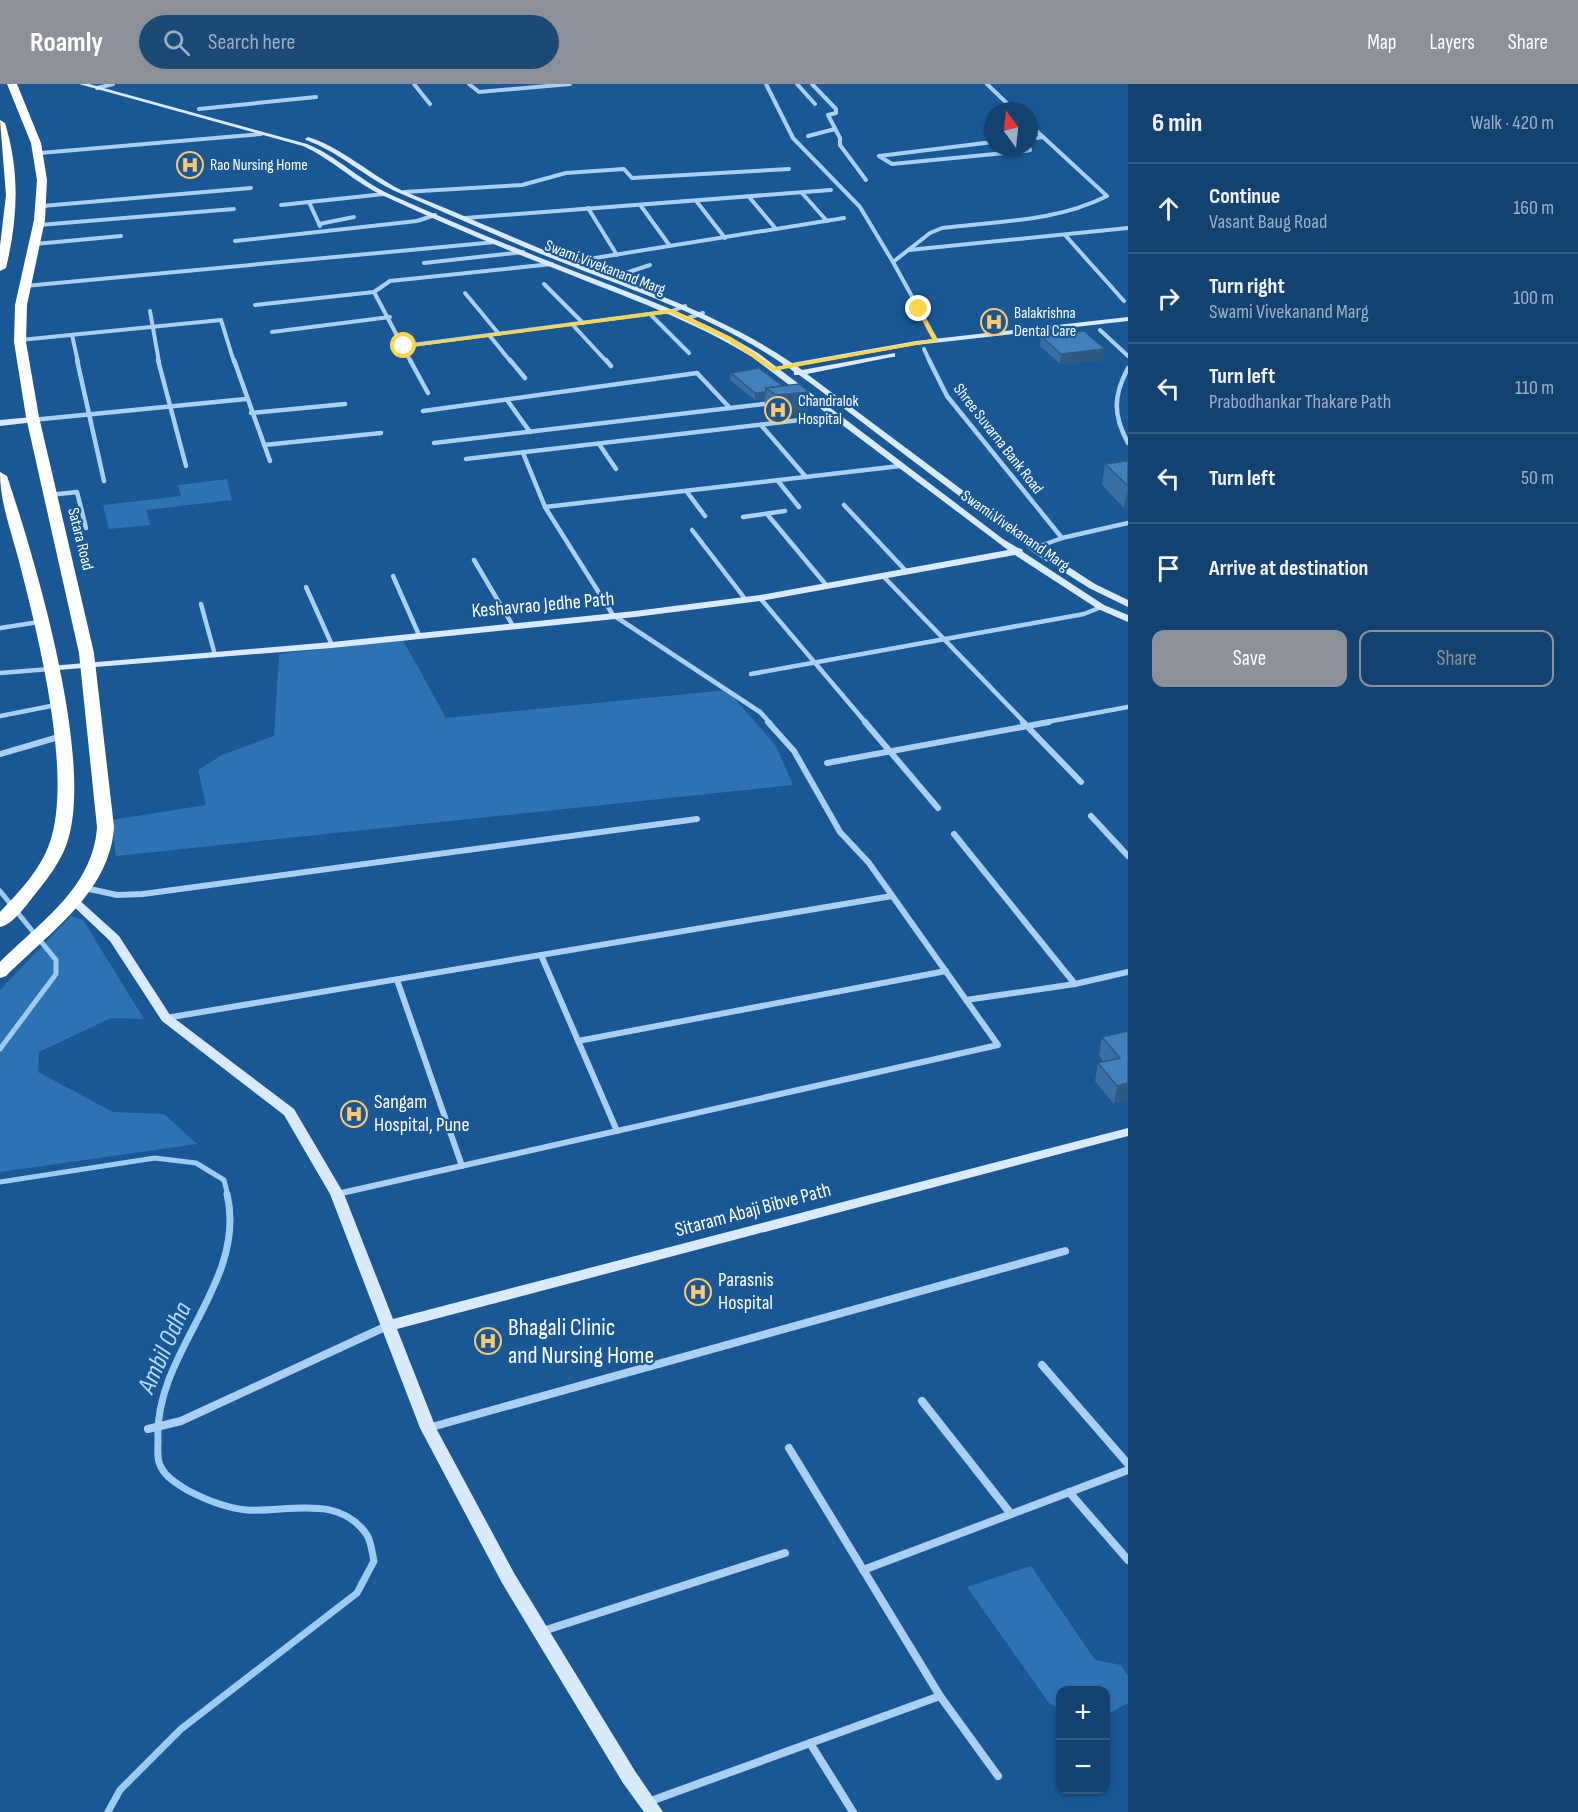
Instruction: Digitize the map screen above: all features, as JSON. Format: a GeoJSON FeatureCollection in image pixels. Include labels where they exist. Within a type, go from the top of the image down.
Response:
{"type":"FeatureCollection","features":[{"type":"Feature","properties":{"kind":"highway","name":"Satara Road"},"geometry":{"type":"LineString","coordinates":[[0,972],[84,888],[98,866],[105,826],[96,714],[88,666],[69,574],[31,416],[20,340],[25,286],[42,206],[40,153],[27,114],[12,84]]}},
{"type":"Feature","properties":{"kind":"highway"},"geometry":{"type":"LineString","coordinates":[[0,123],[12,201],[8,237],[0,268]]}},
{"type":"Feature","properties":{"kind":"highway"},"geometry":{"type":"LineString","coordinates":[[0,476],[13,514],[50,669],[62,736],[65,798],[60,840],[38,882],[0,922]]}},
{"type":"Feature","properties":{"kind":"main road","name":"Swami Vivekanand Marg"},"geometry":{"type":"LineString","coordinates":[[82,84],[317,150],[355,178],[384,194],[688,318],[729,339],[783,376],[1016,552],[1101,606],[1128,619]]}},
{"type":"Feature","properties":{"kind":"main road","name":"Swami Vivekanand Marg"},"geometry":{"type":"LineString","coordinates":[[108,84],[331,147],[376,179],[404,192],[570,262],[703,313],[745,335],[791,365],[1035,548],[1128,604]]}},
{"type":"Feature","properties":{"kind":"main road"},"geometry":{"type":"LineString","coordinates":[[773,369],[936,340],[1128,319]]}},
{"type":"Feature","properties":{"kind":"main road"},"geometry":{"type":"LineString","coordinates":[[783,376],[924,349],[1128,327]]}},
{"type":"Feature","properties":{"kind":"main road"},"geometry":{"type":"LineString","coordinates":[[0,415],[31,416]]}},
{"type":"Feature","properties":{"kind":"main road"},"geometry":{"type":"LineString","coordinates":[[0,423],[31,416]]}},
{"type":"Feature","properties":{"kind":"main road","name":"Keshavrao Jedhe Path"},"geometry":{"type":"LineString","coordinates":[[50,669],[332,645],[419,634],[635,614],[760,598],[1035,548]]}},
{"type":"Feature","properties":{"kind":"main road"},"geometry":{"type":"LineString","coordinates":[[66,906],[115,939],[166,1018],[289,1112],[337,1194],[428,1428],[508,1578],[629,1777],[651,1807]]}},
{"type":"Feature","properties":{"kind":"main road","name":"Sitaram Abaji Bibve Path"},"geometry":{"type":"LineString","coordinates":[[388,1326],[1128,1132]]}},
{"type":"Feature","properties":{"kind":"street"},"geometry":{"type":"LineString","coordinates":[[97,88],[113,84]]}},
{"type":"Feature","properties":{"kind":"street"},"geometry":{"type":"LineString","coordinates":[[414,84],[430,105]]}},
{"type":"Feature","properties":{"kind":"street"},"geometry":{"type":"LineString","coordinates":[[470,84],[479,92],[570,84]]}},
{"type":"Feature","properties":{"kind":"street"},"geometry":{"type":"LineString","coordinates":[[766,84],[793,138],[860,207],[936,340]]}},
{"type":"Feature","properties":{"kind":"street"},"geometry":{"type":"LineString","coordinates":[[797,84],[815,104]]}},
{"type":"Feature","properties":{"kind":"street"},"geometry":{"type":"LineString","coordinates":[[812,84],[836,109],[836,113],[828,116],[843,151],[866,180]]}},
{"type":"Feature","properties":{"kind":"street"},"geometry":{"type":"LineString","coordinates":[[987,84],[1006,102]]}},
{"type":"Feature","properties":{"kind":"street"},"geometry":{"type":"LineString","coordinates":[[199,109],[316,98]]}},
{"type":"Feature","properties":{"kind":"street"},"geometry":{"type":"LineString","coordinates":[[808,136],[835,129]]}},
{"type":"Feature","properties":{"kind":"street"},"geometry":{"type":"LineString","coordinates":[[893,262],[930,233],[942,228],[1052,214],[1084,206],[1107,196],[1038,132]]}},
{"type":"Feature","properties":{"kind":"street"},"geometry":{"type":"LineString","coordinates":[[40,153],[261,134]]}},
{"type":"Feature","properties":{"kind":"street"},"geometry":{"type":"LineString","coordinates":[[1038,138],[1043,137]]}},
{"type":"Feature","properties":{"kind":"street"},"geometry":{"type":"LineString","coordinates":[[984,143],[882,153],[879,156],[892,164],[984,155]]}},
{"type":"Feature","properties":{"kind":"street"},"geometry":{"type":"LineString","coordinates":[[404,192],[522,185],[566,173],[589,171],[624,169],[632,178],[789,169]]}},
{"type":"Feature","properties":{"kind":"street"},"geometry":{"type":"LineString","coordinates":[[42,206],[251,188]]}},
{"type":"Feature","properties":{"kind":"street"},"geometry":{"type":"LineString","coordinates":[[465,218],[831,190]]}},
{"type":"Feature","properties":{"kind":"street"},"geometry":{"type":"LineString","coordinates":[[802,193],[827,221]]}},
{"type":"Feature","properties":{"kind":"street"},"geometry":{"type":"LineString","coordinates":[[281,205],[384,194]]}},
{"type":"Feature","properties":{"kind":"street"},"geometry":{"type":"LineString","coordinates":[[750,198],[776,229]]}},
{"type":"Feature","properties":{"kind":"street"},"geometry":{"type":"LineString","coordinates":[[309,202],[324,231]]}},
{"type":"Feature","properties":{"kind":"street"},"geometry":{"type":"LineString","coordinates":[[697,202],[724,238]]}},
{"type":"Feature","properties":{"kind":"street"},"geometry":{"type":"LineString","coordinates":[[641,206],[670,246]]}},
{"type":"Feature","properties":{"kind":"street"},"geometry":{"type":"LineString","coordinates":[[588,208],[617,255]]}},
{"type":"Feature","properties":{"kind":"street"},"geometry":{"type":"LineString","coordinates":[[39,225],[234,210]]}},
{"type":"Feature","properties":{"kind":"street"},"geometry":{"type":"LineString","coordinates":[[235,241],[417,221],[435,215]]}},
{"type":"Feature","properties":{"kind":"street"},"geometry":{"type":"LineString","coordinates":[[320,224],[354,217]]}},
{"type":"Feature","properties":{"kind":"street"},"geometry":{"type":"LineString","coordinates":[[570,262],[844,218]]}},
{"type":"Feature","properties":{"kind":"street"},"geometry":{"type":"LineString","coordinates":[[908,250],[1128,228]]}},
{"type":"Feature","properties":{"kind":"street"},"geometry":{"type":"LineString","coordinates":[[1065,235],[1124,301]]}},
{"type":"Feature","properties":{"kind":"street"},"geometry":{"type":"LineString","coordinates":[[35,244],[121,236]]}},
{"type":"Feature","properties":{"kind":"street"},"geometry":{"type":"LineString","coordinates":[[25,286],[498,242]]}},
{"type":"Feature","properties":{"kind":"street"},"geometry":{"type":"LineString","coordinates":[[424,263],[524,252]]}},
{"type":"Feature","properties":{"kind":"street"},"geometry":{"type":"LineString","coordinates":[[255,305],[374,292],[390,281],[552,264]]}},
{"type":"Feature","properties":{"kind":"street"},"geometry":{"type":"LineString","coordinates":[[611,278],[651,265]]}},
{"type":"Feature","properties":{"kind":"street"},"geometry":{"type":"LineString","coordinates":[[544,284],[583,323]]}},
{"type":"Feature","properties":{"kind":"street"},"geometry":{"type":"LineString","coordinates":[[374,292],[390,317],[428,393]]}},
{"type":"Feature","properties":{"kind":"street"},"geometry":{"type":"LineString","coordinates":[[465,293],[499,334]]}},
{"type":"Feature","properties":{"kind":"street"},"geometry":{"type":"LineString","coordinates":[[404,346],[672,311],[685,306]]}},
{"type":"Feature","properties":{"kind":"street"},"geometry":{"type":"LineString","coordinates":[[150,311],[169,406],[186,466]]}},
{"type":"Feature","properties":{"kind":"street"},"geometry":{"type":"LineString","coordinates":[[688,318],[703,313]]}},
{"type":"Feature","properties":{"kind":"street"},"geometry":{"type":"LineString","coordinates":[[650,314],[689,353]]}},
{"type":"Feature","properties":{"kind":"street"},"geometry":{"type":"LineString","coordinates":[[272,332],[390,317]]}},
{"type":"Feature","properties":{"kind":"street"},"geometry":{"type":"LineString","coordinates":[[20,340],[221,320],[246,399],[270,461]]}},
{"type":"Feature","properties":{"kind":"street"},"geometry":{"type":"LineString","coordinates":[[572,324],[611,366]]}},
{"type":"Feature","properties":{"kind":"street"},"geometry":{"type":"LineString","coordinates":[[1100,330],[1128,356]]}},
{"type":"Feature","properties":{"kind":"street"},"geometry":{"type":"LineString","coordinates":[[72,335],[104,481]]}},
{"type":"Feature","properties":{"kind":"street"},"geometry":{"type":"LineString","coordinates":[[489,335],[525,378]]}},
{"type":"Feature","properties":{"kind":"street","name":"Shree Suvarna Bank Road"},"geometry":{"type":"LineString","coordinates":[[924,349],[946,396],[1062,538]]}},
{"type":"Feature","properties":{"kind":"street"},"geometry":{"type":"LineString","coordinates":[[1128,368],[1118,386],[1113,410],[1128,443]]}},
{"type":"Feature","properties":{"kind":"street"},"geometry":{"type":"LineString","coordinates":[[423,411],[697,373],[729,408]]}},
{"type":"Feature","properties":{"kind":"street"},"geometry":{"type":"LineString","coordinates":[[800,400],[810,398]]}},
{"type":"Feature","properties":{"kind":"street"},"geometry":{"type":"LineString","coordinates":[[31,416],[89,415],[246,399]]}},
{"type":"Feature","properties":{"kind":"street"},"geometry":{"type":"LineString","coordinates":[[507,400],[530,432]]}},
{"type":"Feature","properties":{"kind":"street"},"geometry":{"type":"LineString","coordinates":[[434,443],[780,402]]}},
{"type":"Feature","properties":{"kind":"street"},"geometry":{"type":"LineString","coordinates":[[251,413],[345,404]]}},
{"type":"Feature","properties":{"kind":"street"},"geometry":{"type":"LineString","coordinates":[[466,459],[834,416]]}},
{"type":"Feature","properties":{"kind":"street"},"geometry":{"type":"LineString","coordinates":[[761,425],[806,477]]}},
{"type":"Feature","properties":{"kind":"street"},"geometry":{"type":"LineString","coordinates":[[264,445],[381,433]]}},
{"type":"Feature","properties":{"kind":"street"},"geometry":{"type":"LineString","coordinates":[[599,444],[616,469]]}},
{"type":"Feature","properties":{"kind":"street"},"geometry":{"type":"LineString","coordinates":[[337,1194],[998,1045],[869,863],[840,832],[794,751],[760,712],[613,615],[545,507],[523,453]]}},
{"type":"Feature","properties":{"kind":"street"},"geometry":{"type":"LineString","coordinates":[[545,507],[900,466]]}},
{"type":"Feature","properties":{"kind":"street"},"geometry":{"type":"LineString","coordinates":[[778,481],[799,507]]}},
{"type":"Feature","properties":{"kind":"street"},"geometry":{"type":"LineString","coordinates":[[49,495],[77,492],[86,528]]}},
{"type":"Feature","properties":{"kind":"street"},"geometry":{"type":"LineString","coordinates":[[687,492],[705,516]]}},
{"type":"Feature","properties":{"kind":"street"},"geometry":{"type":"LineString","coordinates":[[844,505],[906,572]]}},
{"type":"Feature","properties":{"kind":"street"},"geometry":{"type":"LineString","coordinates":[[743,517],[785,511]]}},
{"type":"Feature","properties":{"kind":"street"},"geometry":{"type":"LineString","coordinates":[[767,514],[827,586]]}},
{"type":"Feature","properties":{"kind":"street"},"geometry":{"type":"LineString","coordinates":[[1035,548],[1062,538],[1128,523]]}},
{"type":"Feature","properties":{"kind":"street"},"geometry":{"type":"LineString","coordinates":[[692,530],[746,600]]}},
{"type":"Feature","properties":{"kind":"street"},"geometry":{"type":"LineString","coordinates":[[474,560],[513,626]]}},
{"type":"Feature","properties":{"kind":"street"},"geometry":{"type":"LineString","coordinates":[[393,576],[419,634]]}},
{"type":"Feature","properties":{"kind":"street"},"geometry":{"type":"LineString","coordinates":[[883,576],[1081,783]]}},
{"type":"Feature","properties":{"kind":"street"},"geometry":{"type":"LineString","coordinates":[[306,587],[332,645]]}},
{"type":"Feature","properties":{"kind":"street"},"geometry":{"type":"LineString","coordinates":[[760,598],[816,661],[938,808]]}},
{"type":"Feature","properties":{"kind":"street"},"geometry":{"type":"LineString","coordinates":[[201,604],[215,655]]}},
{"type":"Feature","properties":{"kind":"street"},"geometry":{"type":"LineString","coordinates":[[751,674],[1084,614],[1101,606]]}},
{"type":"Feature","properties":{"kind":"street"},"geometry":{"type":"LineString","coordinates":[[0,628],[39,622]]}},
{"type":"Feature","properties":{"kind":"street"},"geometry":{"type":"LineString","coordinates":[[0,673],[50,669]]}},
{"type":"Feature","properties":{"kind":"street"},"geometry":{"type":"LineString","coordinates":[[0,716],[56,705]]}},
{"type":"Feature","properties":{"kind":"street"},"geometry":{"type":"LineString","coordinates":[[827,763],[1128,707]]}},
{"type":"Feature","properties":{"kind":"street"},"geometry":{"type":"LineString","coordinates":[[0,754],[62,736]]}},
{"type":"Feature","properties":{"kind":"street"},"geometry":{"type":"LineString","coordinates":[[1091,816],[1128,856]]}},
{"type":"Feature","properties":{"kind":"street"},"geometry":{"type":"LineString","coordinates":[[84,888],[117,895],[143,894],[307,874],[697,819]]}},
{"type":"Feature","properties":{"kind":"street"},"geometry":{"type":"LineString","coordinates":[[954,834],[1075,984]]}},
{"type":"Feature","properties":{"kind":"street"},"geometry":{"type":"LineString","coordinates":[[166,1018],[892,896]]}},
{"type":"Feature","properties":{"kind":"street"},"geometry":{"type":"LineString","coordinates":[[541,956],[617,1131]]}},
{"type":"Feature","properties":{"kind":"street"},"geometry":{"type":"LineString","coordinates":[[578,1041],[946,971]]}},
{"type":"Feature","properties":{"kind":"street"},"geometry":{"type":"LineString","coordinates":[[966,1000],[1075,984],[1128,972]]}},
{"type":"Feature","properties":{"kind":"street"},"geometry":{"type":"LineString","coordinates":[[397,980],[462,1166]]}},
{"type":"Feature","properties":{"kind":"street"},"geometry":{"type":"LineString","coordinates":[[428,1428],[1065,1251]]}},
{"type":"Feature","properties":{"kind":"street"},"geometry":{"type":"LineString","coordinates":[[148,1429],[181,1421],[388,1326]]}},
{"type":"Feature","properties":{"kind":"street"},"geometry":{"type":"LineString","coordinates":[[1042,1365],[1128,1464]]}},
{"type":"Feature","properties":{"kind":"street"},"geometry":{"type":"LineString","coordinates":[[922,1401],[1011,1515]]}},
{"type":"Feature","properties":{"kind":"street"},"geometry":{"type":"LineString","coordinates":[[789,1448],[939,1696],[998,1776]]}},
{"type":"Feature","properties":{"kind":"street"},"geometry":{"type":"LineString","coordinates":[[863,1570],[1128,1470]]}},
{"type":"Feature","properties":{"kind":"street"},"geometry":{"type":"LineString","coordinates":[[1069,1492],[1128,1560]]}},
{"type":"Feature","properties":{"kind":"street"},"geometry":{"type":"LineString","coordinates":[[542,1632],[785,1553]]}},
{"type":"Feature","properties":{"kind":"street"},"geometry":{"type":"LineString","coordinates":[[651,1807],[695,1783],[939,1696]]}},
{"type":"Feature","properties":{"kind":"street"},"geometry":{"type":"LineString","coordinates":[[810,1743],[853,1812]]}},
{"type":"Feature","properties":{"kind":"shaded area"},"geometry":{"type":"Polygon","coordinates":[[[227,479],[232,500],[146,510],[150,525],[109,529],[103,505],[181,496],[178,485],[227,479]]]}},
{"type":"Feature","properties":{"kind":"shaded area"},"geometry":{"type":"Polygon","coordinates":[[[403,640],[446,718],[727,690],[776,746],[793,785],[116,856],[111,820],[206,805],[198,770],[222,755],[274,736],[279,654],[403,640]]]}},
{"type":"Feature","properties":{"kind":"shaded area"},"geometry":{"type":"Polygon","coordinates":[[[71,916],[83,920],[144,1019],[111,1018],[39,1052],[38,1072],[113,1112],[164,1114],[197,1144],[0,1172],[0,990],[71,916]]]}},
{"type":"Feature","properties":{"kind":"shaded area"},"geometry":{"type":"Polygon","coordinates":[[[1031,1566],[1095,1660],[1121,1665],[1128,1676],[1128,1703],[1110,1713],[1110,1686],[1056,1686],[1056,1707],[1049,1703],[967,1587],[1031,1566]]]}},
{"type":"Feature","properties":{"kind":"building"},"geometry":{"type":"Polygon","coordinates":[[[1084,331],[1105,349],[1061,354],[1041,336],[1084,331]]]}},
{"type":"Feature","properties":{"kind":"building"},"geometry":{"type":"Polygon","coordinates":[[[759,368],[783,386],[766,388],[766,392],[755,393],[731,373],[759,368]]]}},
{"type":"Feature","properties":{"kind":"building"},"geometry":{"type":"Polygon","coordinates":[[[799,384],[809,392],[776,395],[766,388],[799,384]]]}},
{"type":"Feature","properties":{"kind":"building"},"geometry":{"type":"Polygon","coordinates":[[[1128,461],[1128,486],[1105,464],[1128,461]]]}},
{"type":"Feature","properties":{"kind":"building"},"geometry":{"type":"Polygon","coordinates":[[[1128,1031],[1128,1083],[1117,1086],[1098,1063],[1120,1058],[1102,1037],[1128,1031]]]}},
{"type":"Feature","properties":{"kind":"waterway","name":"Ambil Odha"},"geometry":{"type":"LineString","coordinates":[[0,891],[56,960],[56,974],[0,1049]]}},
{"type":"Feature","properties":{"kind":"waterway","name":"Ambil Odha"},"geometry":{"type":"LineString","coordinates":[[0,1182],[155,1158],[196,1163],[224,1180],[228,1196]]}},
{"type":"Feature","properties":{"kind":"waterway","name":"Ambil Odha"},"geometry":{"type":"LineString","coordinates":[[108,1812],[120,1790],[181,1729],[357,1593],[374,1561],[367,1535],[355,1522],[342,1514],[327,1509],[247,1510],[231,1507],[187,1490],[170,1479],[158,1460],[161,1407],[170,1377],[225,1258],[230,1227],[227,1194]]}},
{"type":"Feature","properties":{"kind":"place","name":"Rao Nursing Home"},"geometry":{"type":"Point","coordinates":[190,165]}},
{"type":"Feature","properties":{"kind":"place","name":"Balakrishna Dental Care"},"geometry":{"type":"Point","coordinates":[994,322]}},
{"type":"Feature","properties":{"kind":"place","name":"Chandralok Hospital"},"geometry":{"type":"Point","coordinates":[778,410]}},
{"type":"Feature","properties":{"kind":"place","name":"Sangam Hospital, Pune"},"geometry":{"type":"Point","coordinates":[354,1114]}},
{"type":"Feature","properties":{"kind":"place","name":"Parasnis Hospital"},"geometry":{"type":"Point","coordinates":[698,1292]}},
{"type":"Feature","properties":{"kind":"place","name":"Bhagali Clinic and Nursing Home"},"geometry":{"type":"Point","coordinates":[488,1341]}},
{"type":"Feature","properties":{"kind":"route"},"geometry":{"type":"LineString","coordinates":[[404,346],[672,311],[729,339],[773,369],[936,340],[919,309]]}}]}
